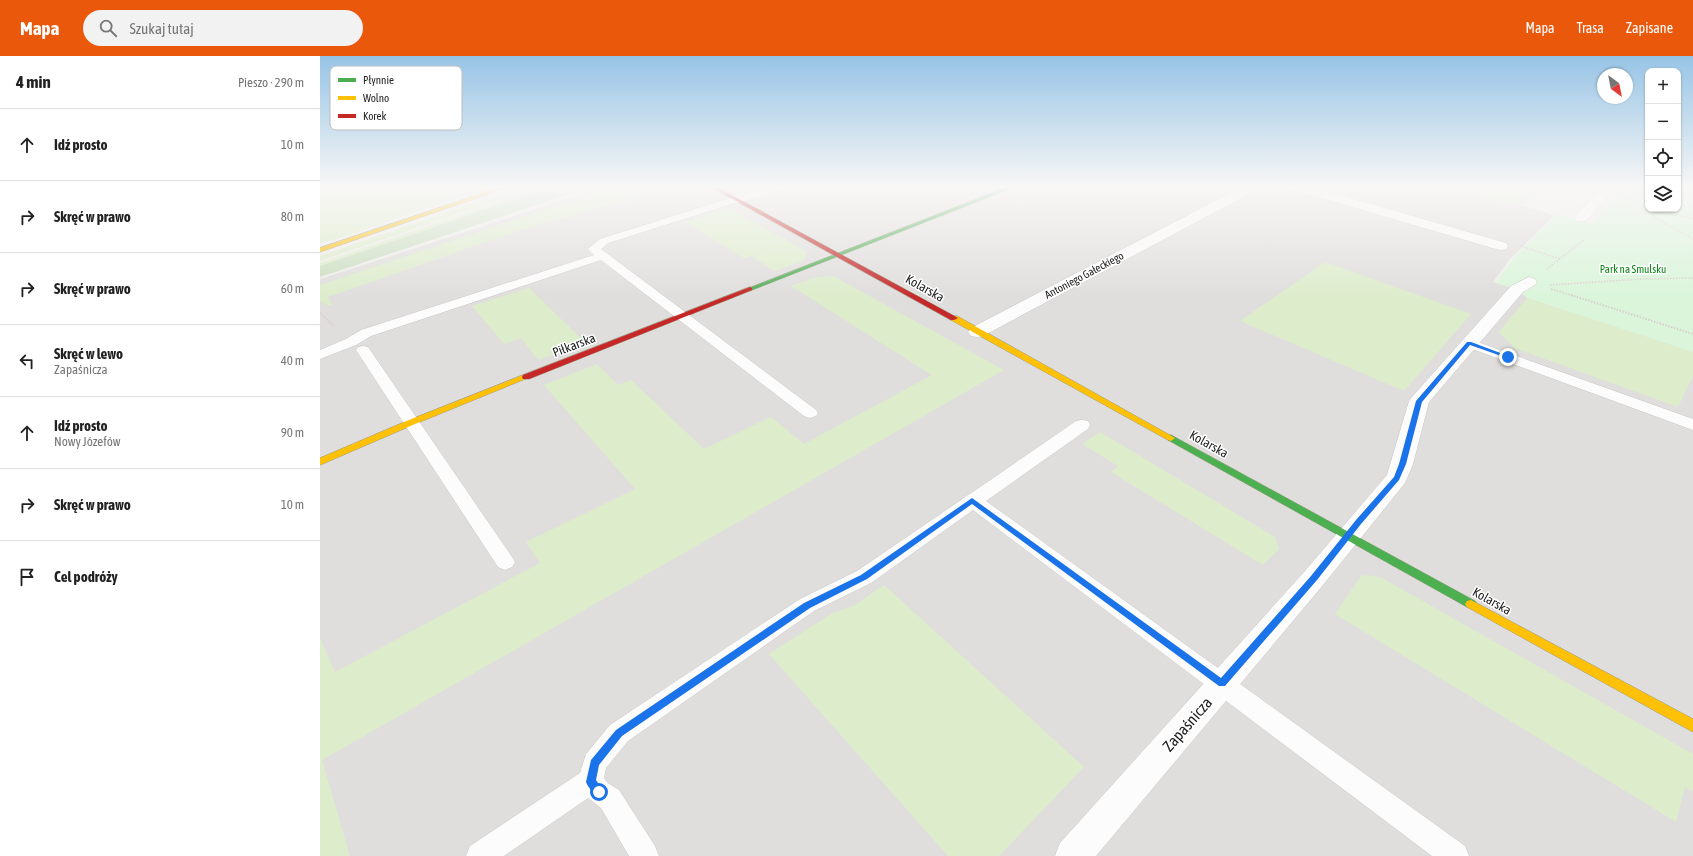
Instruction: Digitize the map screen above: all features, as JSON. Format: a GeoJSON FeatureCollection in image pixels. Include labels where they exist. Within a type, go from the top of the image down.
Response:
{"type":"FeatureCollection","features":[{"type":"Feature","properties":{"kind":"street"},"geometry":{"type":"LineString","coordinates":[[320,250],[398,223]]}},
{"type":"Feature","properties":{"kind":"street","name":"Kolarska"},"geometry":{"type":"LineString","coordinates":[[781,223],[977,332],[1115,406],[1347,537],[1691,719]]}},
{"type":"Feature","properties":{"kind":"street","name":"Piłkarska"},"geometry":{"type":"LineString","coordinates":[[320,462],[412,422],[917,223]]}},
{"type":"Feature","properties":{"kind":"street","name":"Antoniego Gałeckiego"},"geometry":{"type":"LineString","coordinates":[[977,332],[1183,223]]}},
{"type":"Feature","properties":{"kind":"street"},"geometry":{"type":"LineString","coordinates":[[1424,223],[1501,246]]}},
{"type":"Feature","properties":{"kind":"street","name":"Zapaśnicza"},"geometry":{"type":"LineString","coordinates":[[1073,856],[1314,578],[1397,478],[1419,401],[1469,343],[1529,285]]}},
{"type":"Feature","properties":{"kind":"lane"},"geometry":{"type":"LineString","coordinates":[[660,223],[604,241],[594,250],[810,413]]}},
{"type":"Feature","properties":{"kind":"lane"},"geometry":{"type":"LineString","coordinates":[[320,355],[351,342],[366,333],[602,256]]}},
{"type":"Feature","properties":{"kind":"lane"},"geometry":{"type":"LineString","coordinates":[[1469,343],[1693,426]]}},
{"type":"Feature","properties":{"kind":"lane"},"geometry":{"type":"LineString","coordinates":[[363,350],[505,562]]}},
{"type":"Feature","properties":{"kind":"lane"},"geometry":{"type":"LineString","coordinates":[[480,856],[591,782],[595,763],[619,733],[807,606],[864,577],[972,500],[1082,425]]}},
{"type":"Feature","properties":{"kind":"lane"},"geometry":{"type":"LineString","coordinates":[[972,500],[1455,856]]}},
{"type":"Feature","properties":{"kind":"lane"},"geometry":{"type":"LineString","coordinates":[[591,782],[599,792],[610,800],[645,856]]}},
{"type":"Feature","properties":{"kind":"path"},"geometry":{"type":"LineString","coordinates":[[1529,285],[1600,225],[1597,223]]}},
{"type":"Feature","properties":{"kind":"path"},"geometry":{"type":"LineString","coordinates":[[1666,223],[1693,239]]}},
{"type":"Feature","properties":{"kind":"path"},"geometry":{"type":"LineString","coordinates":[[1501,246],[1508,244],[1528,248],[1560,260]]}},
{"type":"Feature","properties":{"kind":"path"},"geometry":{"type":"LineString","coordinates":[[1529,285],[1693,278]]}},
{"type":"Feature","properties":{"kind":"path"},"geometry":{"type":"LineString","coordinates":[[1529,285],[1620,310],[1693,334]]}},
{"type":"Feature","properties":{"kind":"shaded area"},"geometry":{"type":"Polygon","coordinates":[[[492,223],[1546,223],[1509,260],[1493,282],[1517,289],[1693,352],[1693,856],[320,856],[320,279],[492,223]]]}},
{"type":"Feature","properties":{"kind":"green space"},"geometry":{"type":"Polygon","coordinates":[[[320,223],[383,223],[337,239],[320,243],[320,223]]]}},
{"type":"Feature","properties":{"kind":"green space"},"geometry":{"type":"Polygon","coordinates":[[[414,223],[430,223],[320,261],[320,256],[414,223]]]}},
{"type":"Feature","properties":{"kind":"green space"},"geometry":{"type":"Polygon","coordinates":[[[436,223],[477,223],[320,276],[320,263],[436,223]]]}},
{"type":"Feature","properties":{"kind":"green space"},"geometry":{"type":"Polygon","coordinates":[[[445,223],[482,223],[320,277],[320,266],[445,223]]]}},
{"type":"Feature","properties":{"kind":"green space"},"geometry":{"type":"Polygon","coordinates":[[[504,223],[545,223],[515,232],[328,297],[333,306],[327,305],[320,301],[320,285],[504,223]]]}},
{"type":"Feature","properties":{"kind":"green space"},"geometry":{"type":"Polygon","coordinates":[[[687,223],[756,223],[806,251],[803,261],[775,271],[751,256],[744,258],[687,223]]]}},
{"type":"Feature","properties":{"kind":"green space","name":"Park na Smulsku"},"geometry":{"type":"Polygon","coordinates":[[[1548,223],[1693,223],[1693,352],[1527,298],[1517,289],[1496,283],[1514,258],[1548,223]]]}},
{"type":"Feature","properties":{"kind":"green space"},"geometry":{"type":"Polygon","coordinates":[[[1325,262],[1471,314],[1404,391],[1240,321],[1325,262]]]}},
{"type":"Feature","properties":{"kind":"green space"},"geometry":{"type":"Polygon","coordinates":[[[833,276],[1004,370],[322,760],[350,856],[320,856],[320,638],[335,672],[540,563],[526,542],[635,489],[544,385],[597,364],[618,385],[631,380],[704,449],[771,417],[804,444],[932,375],[791,286],[816,277],[833,276]]]}},
{"type":"Feature","properties":{"kind":"green space"},"geometry":{"type":"Polygon","coordinates":[[[529,288],[586,343],[538,360],[521,338],[504,344],[472,306],[529,288]]]}},
{"type":"Feature","properties":{"kind":"green space"},"geometry":{"type":"Polygon","coordinates":[[[1527,298],[1693,352],[1693,376],[1678,407],[1514,348],[1499,332],[1527,298]]]}},
{"type":"Feature","properties":{"kind":"green space"},"geometry":{"type":"Polygon","coordinates":[[[1100,432],[1275,537],[1279,549],[1263,565],[1111,472],[1118,466],[1082,444],[1100,432]]]}},
{"type":"Feature","properties":{"kind":"green space"},"geometry":{"type":"Polygon","coordinates":[[[1368,575],[1382,578],[1693,754],[1693,792],[1685,787],[1676,822],[1335,614],[1361,576],[1368,575]]]}},
{"type":"Feature","properties":{"kind":"green space"},"geometry":{"type":"Polygon","coordinates":[[[884,585],[1084,767],[999,856],[948,856],[769,654],[831,614],[855,605],[884,585]]]}},
{"type":"Feature","properties":{"kind":"traffic: fast"},"geometry":{"type":"LineString","coordinates":[[750,289],[918,223]]}},
{"type":"Feature","properties":{"kind":"traffic: fast"},"geometry":{"type":"LineString","coordinates":[[1171,438],[1471,604]]}},
{"type":"Feature","properties":{"kind":"traffic: slow"},"geometry":{"type":"LineString","coordinates":[[320,250],[398,223]]}},
{"type":"Feature","properties":{"kind":"traffic: slow"},"geometry":{"type":"LineString","coordinates":[[954,318],[1171,438]]}},
{"type":"Feature","properties":{"kind":"traffic: slow"},"geometry":{"type":"LineString","coordinates":[[320,462],[412,422],[526,377]]}},
{"type":"Feature","properties":{"kind":"traffic: slow"},"geometry":{"type":"LineString","coordinates":[[1471,604],[1693,726]]}},
{"type":"Feature","properties":{"kind":"traffic: jam"},"geometry":{"type":"LineString","coordinates":[[780,223],[954,318]]}},
{"type":"Feature","properties":{"kind":"traffic: jam"},"geometry":{"type":"LineString","coordinates":[[526,377],[750,289]]}},
{"type":"Feature","properties":{"kind":"route"},"geometry":{"type":"LineString","coordinates":[[599,792],[591,782],[595,763],[619,733],[807,606],[864,577],[972,500],[1222,684],[1314,578],[1397,478],[1419,401],[1469,343],[1508,357]]}}]}
